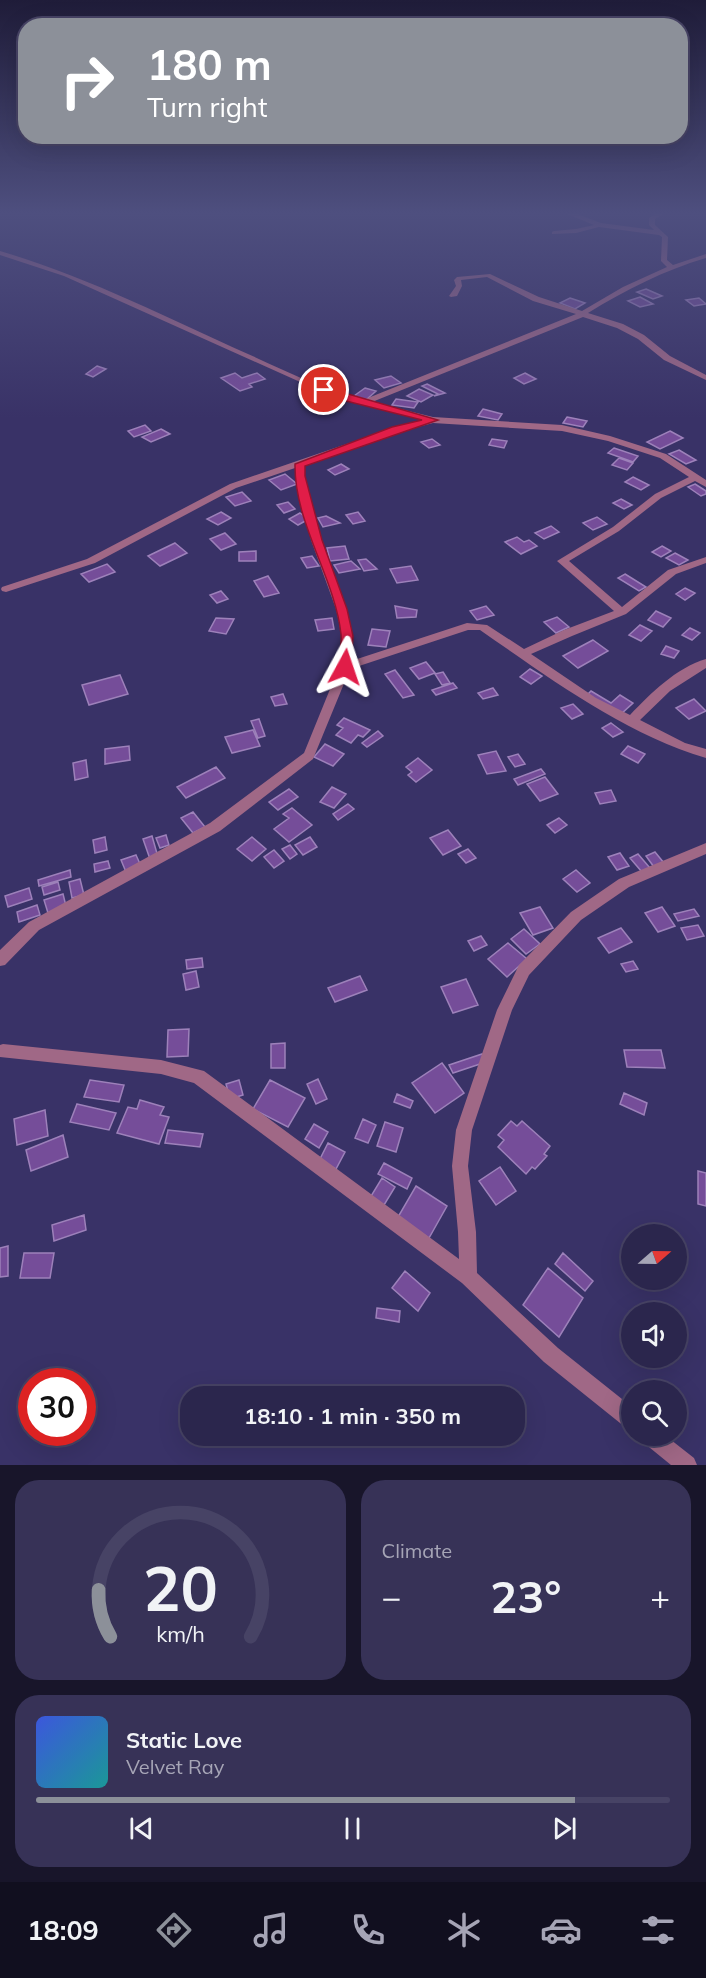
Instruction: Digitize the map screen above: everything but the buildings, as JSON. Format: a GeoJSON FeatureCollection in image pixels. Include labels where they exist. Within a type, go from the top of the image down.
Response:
{"type":"FeatureCollection","features":[{"type":"Feature","properties":{"kind":"street"},"geometry":{"type":"LineString","coordinates":[[78,280],[341,397],[433,420],[562,428],[610,439],[663,456],[706,484]]}},
{"type":"Feature","properties":{"kind":"street"},"geometry":{"type":"LineString","coordinates":[[453,296],[459,286],[457,280]]}},
{"type":"Feature","properties":{"kind":"street"},"geometry":{"type":"LineString","coordinates":[[498,280],[520,293],[580,315],[620,326],[641,337],[667,358],[706,378]]}},
{"type":"Feature","properties":{"kind":"street"},"geometry":{"type":"LineString","coordinates":[[365,402],[580,315],[608,297],[645,280]]}},
{"type":"Feature","properties":{"kind":"street"},"geometry":{"type":"LineString","coordinates":[[6,589],[91,561],[233,486],[396,429],[433,420]]}},
{"type":"Feature","properties":{"kind":"street"},"geometry":{"type":"LineString","coordinates":[[0,960],[34,926],[215,827],[309,756],[345,667],[347,636],[341,609],[316,540],[300,476],[300,464]]}},
{"type":"Feature","properties":{"kind":"street"},"geometry":{"type":"LineString","coordinates":[[622,612],[562,561],[616,529],[658,496],[695,477]]}},
{"type":"Feature","properties":{"kind":"street"},"geometry":{"type":"LineString","coordinates":[[525,653],[622,612],[672,572],[706,560]]}},
{"type":"Feature","properties":{"kind":"street"},"geometry":{"type":"LineString","coordinates":[[345,667],[475,625],[483,627],[525,653],[592,701],[681,746],[706,754]]}},
{"type":"Feature","properties":{"kind":"street"},"geometry":{"type":"LineString","coordinates":[[632,722],[659,691],[682,675],[706,663]]}},
{"type":"Feature","properties":{"kind":"street"},"geometry":{"type":"LineString","coordinates":[[468,1277],[467,1232],[460,1166],[464,1131],[505,1010],[524,970],[576,916],[624,883],[706,848]]}},
{"type":"Feature","properties":{"kind":"street"},"geometry":{"type":"LineString","coordinates":[[1,1050],[161,1067],[198,1076],[468,1277],[551,1355],[621,1411]]}},
{"type":"Feature","properties":{"kind":"street"},"geometry":{"type":"LineString","coordinates":[[663,1446],[687,1465]]}},
{"type":"Feature","properties":{"kind":"route"},"geometry":{"type":"LineString","coordinates":[[324,390],[341,397],[433,420],[396,429],[300,464],[300,476],[316,540],[341,609],[347,636],[345,667]]}}]}
